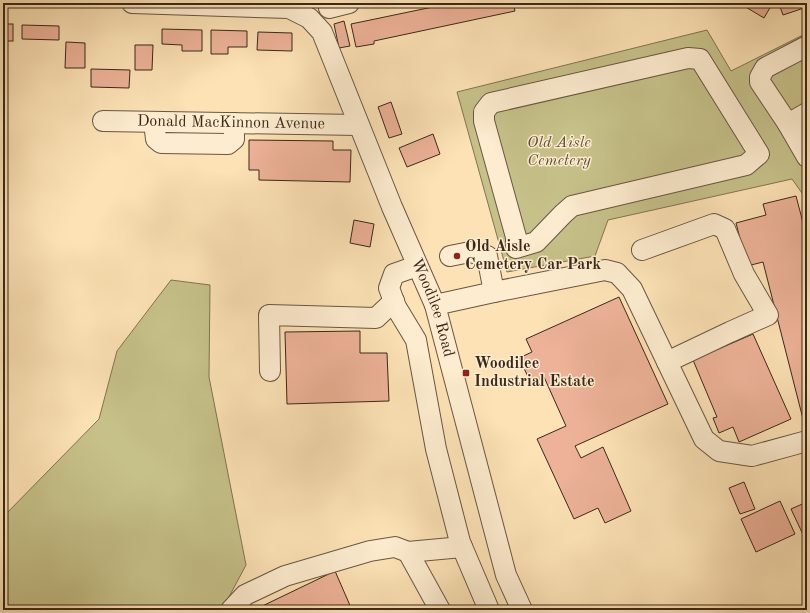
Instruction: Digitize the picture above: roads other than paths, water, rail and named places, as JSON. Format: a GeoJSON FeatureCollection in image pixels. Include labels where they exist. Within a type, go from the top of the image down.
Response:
{"type":"FeatureCollection","features":[{"type":"Feature","properties":{"kind":"street","name":"Woodilee Road"},"geometry":{"type":"LineString","coordinates":[[132,3],[289,8],[309,18],[322,32],[358,125],[417,266],[435,305],[506,575],[522,610]]}},
{"type":"Feature","properties":{"kind":"street"},"geometry":{"type":"LineString","coordinates":[[329,8],[349,3]]}},
{"type":"Feature","properties":{"kind":"street"},"geometry":{"type":"LineString","coordinates":[[804,147],[760,82],[760,77],[765,68],[807,46]]}},
{"type":"Feature","properties":{"kind":"street"},"geometry":{"type":"LineString","coordinates":[[450,256],[470,252],[487,256],[516,248],[536,242],[572,206],[746,165],[759,154],[700,60],[688,58],[491,103],[484,112],[484,121],[516,237],[516,248]]}},
{"type":"Feature","properties":{"kind":"street"},"geometry":{"type":"LineString","coordinates":[[788,124],[807,113]]}},
{"type":"Feature","properties":{"kind":"street","name":"Donald MacKinnon Avenue"},"geometry":{"type":"LineString","coordinates":[[103,121],[358,125]]}},
{"type":"Feature","properties":{"kind":"street"},"geometry":{"type":"LineString","coordinates":[[642,250],[714,224],[725,228],[744,274],[768,315],[667,362]]}},
{"type":"Feature","properties":{"kind":"street"},"geometry":{"type":"LineString","coordinates":[[487,256],[494,292]]}},
{"type":"Feature","properties":{"kind":"street"},"geometry":{"type":"LineString","coordinates":[[417,266],[394,274],[388,288],[396,308],[416,340],[436,449],[462,547],[489,610]]}},
{"type":"Feature","properties":{"kind":"street"},"geometry":{"type":"LineString","coordinates":[[435,305],[605,270],[617,273],[632,289],[704,439],[719,452],[752,456],[807,441]]}},
{"type":"Feature","properties":{"kind":"street"},"geometry":{"type":"LineString","coordinates":[[270,371],[269,315],[376,318],[394,301]]}},
{"type":"Feature","properties":{"kind":"street"},"geometry":{"type":"LineString","coordinates":[[231,610],[245,595],[284,576],[370,550],[395,547],[408,552],[462,547]]}},
{"type":"Feature","properties":{"kind":"street"},"geometry":{"type":"LineString","coordinates":[[408,552],[440,610]]}},
{"type":"Feature","properties":{"kind":"place","name":"Old Aisle Cemetery Car Park"},"geometry":{"type":"Point","coordinates":[457,256]}},
{"type":"Feature","properties":{"kind":"place","name":"Woodilee Industrial Estate"},"geometry":{"type":"Point","coordinates":[466,373]}},
{"type":"Feature","properties":{"kind":"park label","name":"Old Aisle Cemetery"},"geometry":{"type":"Point","coordinates":[559,152]}}]}
